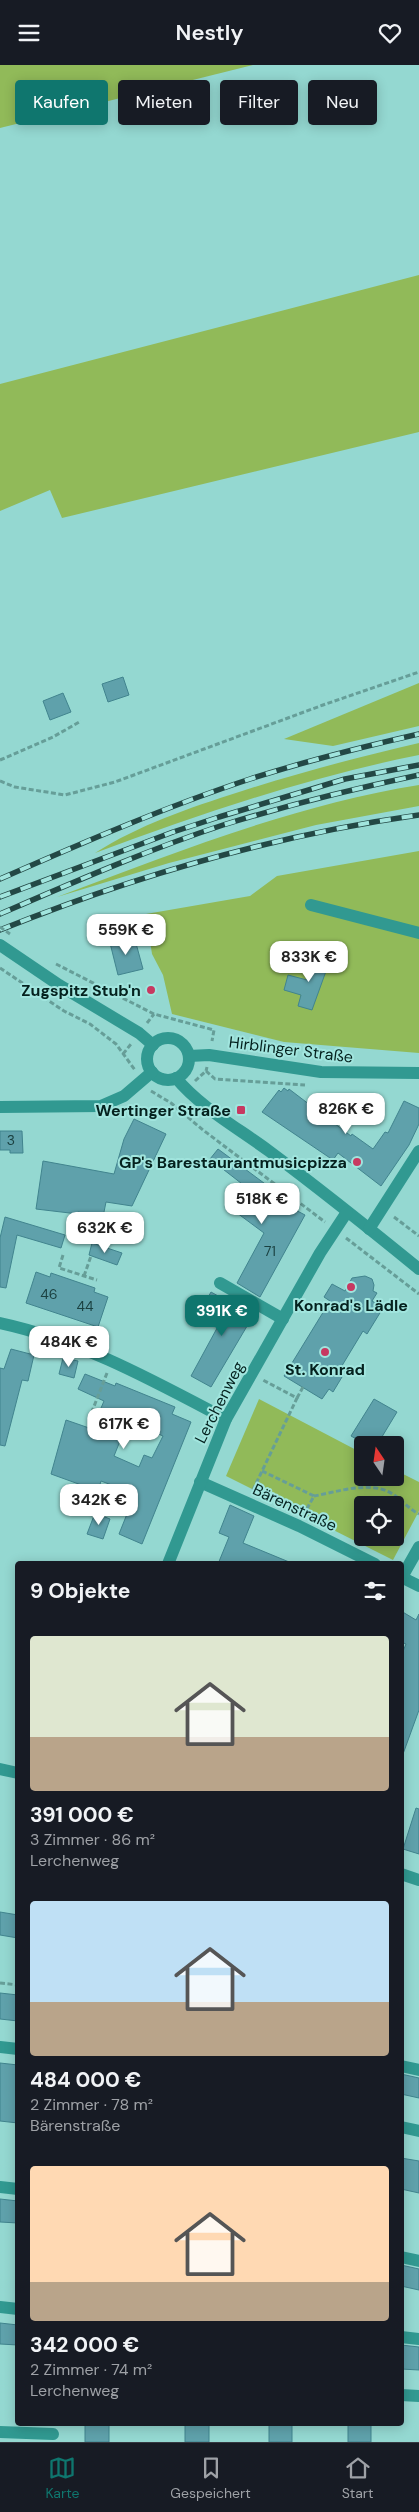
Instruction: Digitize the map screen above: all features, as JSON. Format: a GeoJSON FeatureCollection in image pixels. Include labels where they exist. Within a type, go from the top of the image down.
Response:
{"type":"FeatureCollection","features":[{"type":"Feature","properties":{"kind":"street"},"geometry":{"type":"LineString","coordinates":[[311,905],[419,933]]}},
{"type":"Feature","properties":{"kind":"street"},"geometry":{"type":"LineString","coordinates":[[0,945],[59,985],[139,1033],[153,1045]]}},
{"type":"Feature","properties":{"kind":"street"},"geometry":{"type":"LineString","coordinates":[[163,1039],[177,1040],[183,1044],[189,1056],[186,1069],[176,1078],[162,1079],[152,1072],[148,1056],[153,1045],[163,1039]]}},
{"type":"Feature","properties":{"kind":"street","name":"Hirblinger Straße"},"geometry":{"type":"LineString","coordinates":[[189,1056],[209,1055],[321,1072],[419,1073]]}},
{"type":"Feature","properties":{"kind":"street"},"geometry":{"type":"LineString","coordinates":[[0,1107],[101,1106],[124,1096],[152,1072]]}},
{"type":"Feature","properties":{"kind":"street"},"geometry":{"type":"LineString","coordinates":[[176,1078],[211,1110],[419,1269]]}},
{"type":"Feature","properties":{"kind":"street"},"geometry":{"type":"LineString","coordinates":[[369,1229],[419,1151]]}},
{"type":"Feature","properties":{"kind":"street","name":"Lerchenweg"},"geometry":{"type":"LineString","coordinates":[[169,1561],[226,1419],[346,1212]]}},
{"type":"Feature","properties":{"kind":"street"},"geometry":{"type":"LineString","coordinates":[[220,1283],[283,1319]]}},
{"type":"Feature","properties":{"kind":"street"},"geometry":{"type":"LineString","coordinates":[[0,1323],[56,1340],[112,1361],[226,1419]]}},
{"type":"Feature","properties":{"kind":"street","name":"Bärenstraße"},"geometry":{"type":"LineString","coordinates":[[200,1482],[298,1526],[369,1561]]}},
{"type":"Feature","properties":{"kind":"street"},"geometry":{"type":"LineString","coordinates":[[404,1573],[419,1547]]}},
{"type":"Feature","properties":{"kind":"street"},"geometry":{"type":"LineString","coordinates":[[404,1578],[419,1587]]}},
{"type":"Feature","properties":{"kind":"street"},"geometry":{"type":"LineString","coordinates":[[0,1769],[15,1772]]}},
{"type":"Feature","properties":{"kind":"street"},"geometry":{"type":"LineString","coordinates":[[404,1875],[419,1880]]}},
{"type":"Feature","properties":{"kind":"street"},"geometry":{"type":"LineString","coordinates":[[0,2047],[15,2049]]}},
{"type":"Feature","properties":{"kind":"street"},"geometry":{"type":"LineString","coordinates":[[404,2068],[419,2070]]}},
{"type":"Feature","properties":{"kind":"street"},"geometry":{"type":"LineString","coordinates":[[404,2128],[419,2131]]}},
{"type":"Feature","properties":{"kind":"street"},"geometry":{"type":"LineString","coordinates":[[0,2187],[15,2189]]}},
{"type":"Feature","properties":{"kind":"street"},"geometry":{"type":"LineString","coordinates":[[404,2258],[419,2261]]}},
{"type":"Feature","properties":{"kind":"street"},"geometry":{"type":"LineString","coordinates":[[0,2307],[15,2309]]}},
{"type":"Feature","properties":{"kind":"street"},"geometry":{"type":"LineString","coordinates":[[404,2337],[419,2339]]}},
{"type":"Feature","properties":{"kind":"street"},"geometry":{"type":"LineString","coordinates":[[404,2395],[419,2396]]}},
{"type":"Feature","properties":{"kind":"street"},"geometry":{"type":"LineString","coordinates":[[0,2432],[53,2433]]}},
{"type":"Feature","properties":{"kind":"path"},"geometry":{"type":"LineString","coordinates":[[0,781],[14,787],[65,795],[90,789],[115,782],[323,705],[419,672]]}},
{"type":"Feature","properties":{"kind":"path"},"geometry":{"type":"LineString","coordinates":[[0,760],[53,737],[81,721]]}},
{"type":"Feature","properties":{"kind":"path"},"geometry":{"type":"LineString","coordinates":[[0,927],[16,939]]}},
{"type":"Feature","properties":{"kind":"path"},"geometry":{"type":"LineString","coordinates":[[50,961],[154,1014],[214,1030],[209,1055]]}},
{"type":"Feature","properties":{"kind":"path"},"geometry":{"type":"LineString","coordinates":[[0,968],[64,1011],[90,1024],[116,1044],[123,1054]]}},
{"type":"Feature","properties":{"kind":"path"},"geometry":{"type":"LineString","coordinates":[[206,1071],[215,1079],[310,1086]]}},
{"type":"Feature","properties":{"kind":"path"},"geometry":{"type":"LineString","coordinates":[[142,1081],[152,1092],[171,1103],[203,1130],[419,1294]]}},
{"type":"Feature","properties":{"kind":"path"},"geometry":{"type":"LineString","coordinates":[[383,1209],[419,1236]]}},
{"type":"Feature","properties":{"kind":"path"},"geometry":{"type":"LineString","coordinates":[[63,1255],[59,1268],[97,1280]]}},
{"type":"Feature","properties":{"kind":"path"},"geometry":{"type":"LineString","coordinates":[[84,1276],[91,1256]]}},
{"type":"Feature","properties":{"kind":"path"},"geometry":{"type":"LineString","coordinates":[[112,1361],[92,1414],[146,1437]]}},
{"type":"Feature","properties":{"kind":"path"},"geometry":{"type":"LineString","coordinates":[[252,1373],[297,1398]]}},
{"type":"Feature","properties":{"kind":"path"},"geometry":{"type":"LineString","coordinates":[[247,1503],[303,1387]]}},
{"type":"Feature","properties":{"kind":"path"},"geometry":{"type":"LineString","coordinates":[[262,1471],[314,1496],[363,1488],[377,1488],[388,1491],[419,1514]]}},
{"type":"Feature","properties":{"kind":"path"},"geometry":{"type":"LineString","coordinates":[[298,1526],[314,1496]]}},
{"type":"Feature","properties":{"kind":"path"},"geometry":{"type":"LineString","coordinates":[[0,1983],[15,1985]]}},
{"type":"Feature","properties":{"kind":"green space"},"geometry":{"type":"Polygon","coordinates":[[[0,65],[253,65],[193,80],[118,80],[118,99],[108,101],[108,80],[15,80],[15,124],[0,128],[0,65]]]}},
{"type":"Feature","properties":{"kind":"green space"},"geometry":{"type":"Polygon","coordinates":[[[419,275],[419,432],[62,518],[50,490],[0,511],[0,384],[419,275]]]}},
{"type":"Feature","properties":{"kind":"green space"},"geometry":{"type":"Polygon","coordinates":[[[419,683],[419,726],[333,746],[284,739],[419,683]]]}},
{"type":"Feature","properties":{"kind":"green space"},"geometry":{"type":"Polygon","coordinates":[[[419,743],[419,755],[296,785],[175,824],[95,853],[129,834],[202,804],[306,772],[419,743]]]}},
{"type":"Feature","properties":{"kind":"green space"},"geometry":{"type":"Polygon","coordinates":[[[419,785],[419,806],[316,825],[169,863],[57,897],[190,847],[280,818],[372,794],[419,785]]]}},
{"type":"Feature","properties":{"kind":"green space"},"geometry":{"type":"Polygon","coordinates":[[[419,851],[419,1053],[284,1042],[172,1014],[163,975],[152,954],[146,914],[250,896],[277,876],[419,851]]]}},
{"type":"Feature","properties":{"kind":"green space"},"geometry":{"type":"Polygon","coordinates":[[[259,1399],[354,1449],[354,1486],[404,1486],[404,1474],[419,1482],[419,1511],[404,1539],[404,1496],[354,1496],[354,1540],[226,1476],[259,1399]]]}},
{"type":"Feature","properties":{"kind":"green space"},"geometry":{"type":"Polygon","coordinates":[[[365,1546],[400,1546],[393,1560],[365,1546]]]}},
{"type":"Feature","properties":{"kind":"building"},"geometry":{"type":"Polygon","coordinates":[[[123,677],[129,695],[108,702],[102,684],[123,677]]]}},
{"type":"Feature","properties":{"kind":"building"},"geometry":{"type":"Polygon","coordinates":[[[63,693],[71,712],[50,720],[43,701],[63,693]]]}},
{"type":"Feature","properties":{"kind":"building"},"geometry":{"type":"Polygon","coordinates":[[[134,936],[143,969],[118,975],[110,943],[134,936]]]}},
{"type":"Feature","properties":{"kind":"building"},"geometry":{"type":"Polygon","coordinates":[[[315,956],[330,960],[312,1010],[298,1006],[301,995],[284,990],[288,975],[307,980],[315,956]]]}},
{"type":"Feature","properties":{"kind":"building"},"geometry":{"type":"Polygon","coordinates":[[[284,1088],[288,1091],[289,1089],[351,1136],[352,1134],[373,1149],[385,1132],[388,1133],[404,1101],[419,1108],[419,1124],[409,1145],[381,1186],[338,1153],[333,1160],[262,1112],[279,1090],[281,1092],[284,1088]]]}},
{"type":"Feature","properties":{"kind":"building"},"geometry":{"type":"Polygon","coordinates":[[[134,1119],[166,1134],[132,1206],[106,1202],[103,1217],[78,1212],[78,1214],[36,1209],[43,1161],[114,1174],[124,1139],[134,1119]]]}},
{"type":"Feature","properties":{"kind":"building"},"geometry":{"type":"Polygon","coordinates":[[[0,1131],[22,1131],[23,1153],[10,1153],[10,1150],[0,1150],[0,1131]]]}},
{"type":"Feature","properties":{"kind":"building"},"geometry":{"type":"Polygon","coordinates":[[[218,1149],[272,1189],[267,1195],[305,1215],[260,1297],[237,1283],[264,1233],[233,1210],[246,1193],[243,1191],[246,1187],[210,1159],[218,1149]]]}},
{"type":"Feature","properties":{"kind":"building"},"geometry":{"type":"Polygon","coordinates":[[[5,1217],[65,1235],[61,1248],[17,1235],[6,1288],[0,1287],[0,1238],[5,1217]]]}},
{"type":"Feature","properties":{"kind":"building"},"geometry":{"type":"Polygon","coordinates":[[[92,1243],[122,1253],[117,1265],[89,1255],[92,1243]]]}},
{"type":"Feature","properties":{"kind":"building"},"geometry":{"type":"Polygon","coordinates":[[[36,1272],[50,1277],[51,1273],[95,1288],[94,1292],[108,1297],[98,1327],[26,1303],[36,1272]]]}},
{"type":"Feature","properties":{"kind":"building","name":"St. Konrad"},"geometry":{"type":"Polygon","coordinates":[[[365,1276],[372,1279],[373,1291],[377,1293],[372,1301],[383,1308],[367,1334],[363,1331],[340,1369],[345,1372],[333,1392],[329,1389],[322,1399],[284,1376],[330,1301],[324,1297],[332,1284],[345,1291],[352,1278],[365,1276]]]}},
{"type":"Feature","properties":{"kind":"building"},"geometry":{"type":"Polygon","coordinates":[[[211,1292],[227,1301],[229,1297],[253,1311],[251,1314],[253,1316],[211,1387],[191,1376],[222,1319],[202,1308],[211,1292]]]}},
{"type":"Feature","properties":{"kind":"building"},"geometry":{"type":"Polygon","coordinates":[[[11,1349],[34,1355],[28,1381],[22,1380],[5,1446],[0,1445],[0,1368],[4,1369],[11,1349]]]}},
{"type":"Feature","properties":{"kind":"building"},"geometry":{"type":"Polygon","coordinates":[[[63,1358],[78,1361],[74,1378],[59,1374],[63,1358]]]}},
{"type":"Feature","properties":{"kind":"building"},"geometry":{"type":"Polygon","coordinates":[[[85,1374],[115,1386],[116,1383],[175,1407],[172,1414],[191,1422],[142,1544],[119,1534],[133,1499],[123,1495],[125,1490],[101,1481],[98,1491],[51,1474],[66,1420],[92,1429],[104,1401],[78,1389],[85,1374]],[[128,1421],[114,1456],[139,1467],[144,1455],[152,1458],[163,1436],[128,1421]]]}},
{"type":"Feature","properties":{"kind":"building"},"geometry":{"type":"Polygon","coordinates":[[[374,1399],[397,1412],[382,1436],[354,1436],[354,1438],[351,1436],[374,1399]]]}},
{"type":"Feature","properties":{"kind":"building"},"geometry":{"type":"Polygon","coordinates":[[[230,1505],[254,1516],[243,1543],[287,1561],[219,1561],[229,1537],[219,1533],[230,1505]]]}},
{"type":"Feature","properties":{"kind":"building"},"geometry":{"type":"Polygon","coordinates":[[[95,1513],[110,1519],[103,1539],[87,1534],[95,1513]]]}},
{"type":"Feature","properties":{"kind":"building"},"geometry":{"type":"Polygon","coordinates":[[[404,1613],[416,1620],[419,1614],[419,1710],[404,1751],[404,1649],[406,1644],[404,1643],[404,1613]]]}},
{"type":"Feature","properties":{"kind":"building"},"geometry":{"type":"Polygon","coordinates":[[[416,1808],[419,1809],[419,1854],[404,1849],[416,1808]]]}},
{"type":"Feature","properties":{"kind":"building"},"geometry":{"type":"Polygon","coordinates":[[[0,1912],[15,1914],[15,1938],[0,1935],[0,1912]]]}},
{"type":"Feature","properties":{"kind":"building"},"geometry":{"type":"Polygon","coordinates":[[[0,1993],[15,1995],[15,2021],[0,2019],[0,1993]]]}},
{"type":"Feature","properties":{"kind":"building"},"geometry":{"type":"Polygon","coordinates":[[[0,2063],[15,2065],[15,2123],[0,2121],[0,2063]]]}},
{"type":"Feature","properties":{"kind":"building"},"geometry":{"type":"Polygon","coordinates":[[[404,2075],[419,2078],[419,2098],[404,2095],[404,2075]]]}},
{"type":"Feature","properties":{"kind":"building"},"geometry":{"type":"Polygon","coordinates":[[[404,2158],[419,2161],[419,2193],[404,2190],[404,2158]]]}},
{"type":"Feature","properties":{"kind":"building"},"geometry":{"type":"Polygon","coordinates":[[[0,2199],[15,2201],[15,2223],[0,2222],[0,2199]]]}},
{"type":"Feature","properties":{"kind":"building"},"geometry":{"type":"Polygon","coordinates":[[[404,2266],[419,2269],[419,2290],[404,2287],[404,2266]]]}},
{"type":"Feature","properties":{"kind":"building"},"geometry":{"type":"Polygon","coordinates":[[[0,2323],[15,2325],[15,2345],[0,2344],[0,2323]]]}},
{"type":"Feature","properties":{"kind":"building"},"geometry":{"type":"Polygon","coordinates":[[[404,2345],[419,2347],[419,2370],[404,2369],[404,2345]]]}},
{"type":"Feature","properties":{"kind":"building"},"geometry":{"type":"Polygon","coordinates":[[[85,2426],[109,2426],[109,2442],[85,2442],[85,2426]]]}},
{"type":"Feature","properties":{"kind":"building"},"geometry":{"type":"Polygon","coordinates":[[[185,2426],[209,2426],[209,2442],[185,2442],[185,2426]]]}},
{"type":"Feature","properties":{"kind":"building"},"geometry":{"type":"Polygon","coordinates":[[[269,2426],[292,2426],[292,2442],[269,2442],[269,2426]]]}},
{"type":"Feature","properties":{"kind":"building"},"geometry":{"type":"Polygon","coordinates":[[[348,2426],[371,2426],[371,2442],[348,2442],[348,2426]]]}},
{"type":"Feature","properties":{"kind":"railway"},"geometry":{"type":"LineString","coordinates":[[0,879],[124,826],[218,790],[313,760],[419,734]]}},
{"type":"Feature","properties":{"kind":"railway"},"geometry":{"type":"LineString","coordinates":[[0,897],[173,832],[219,817],[345,779],[419,765]]}},
{"type":"Feature","properties":{"kind":"railway"},"geometry":{"type":"LineString","coordinates":[[0,914],[83,878],[223,825],[321,798],[419,775]]}},
{"type":"Feature","properties":{"kind":"railway"},"geometry":{"type":"LineString","coordinates":[[0,930],[102,892],[206,860],[312,834],[365,823],[419,815]]}},
{"type":"Feature","properties":{"kind":"place","name":"Zugspitz Stub'n"},"geometry":{"type":"Point","coordinates":[151,990]}},
{"type":"Feature","properties":{"kind":"place","name":"Wertinger Straße"},"geometry":{"type":"Point","coordinates":[241,1110]}},
{"type":"Feature","properties":{"kind":"place","name":"GP's Barestaurantmusicpizza"},"geometry":{"type":"Point","coordinates":[357,1162]}},
{"type":"Feature","properties":{"kind":"place","name":"Konrad's Lädle"},"geometry":{"type":"Point","coordinates":[351,1287]}},
{"type":"Feature","properties":{"kind":"place","name":"St. Konrad"},"geometry":{"type":"Point","coordinates":[325,1352]}}]}
